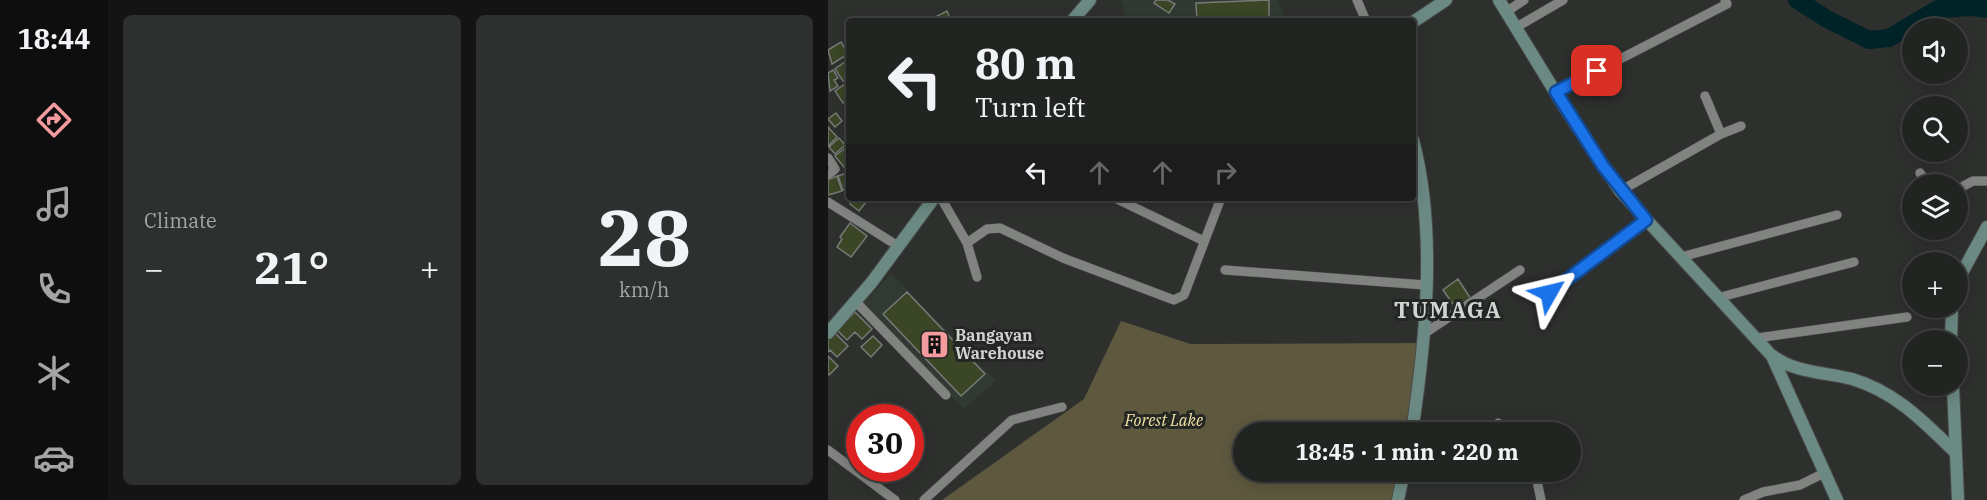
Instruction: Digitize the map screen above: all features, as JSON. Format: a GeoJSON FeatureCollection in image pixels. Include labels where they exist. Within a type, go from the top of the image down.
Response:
{"type":"FeatureCollection","features":[{"type":"Feature","properties":{"kind":"main road"},"geometry":{"type":"LineString","coordinates":[[1075,18],[1090,0]]}},
{"type":"Feature","properties":{"kind":"main road"},"geometry":{"type":"LineString","coordinates":[[1416,20],[1446,0]]}},
{"type":"Feature","properties":{"kind":"main road"},"geometry":{"type":"LineString","coordinates":[[1499,0],[1620,191],[1772,356],[1837,500]]}},
{"type":"Feature","properties":{"kind":"main road"},"geometry":{"type":"LineString","coordinates":[[1413,422],[1425,333],[1425,211],[1416,163]]}},
{"type":"Feature","properties":{"kind":"main road"},"geometry":{"type":"LineString","coordinates":[[828,333],[856,302],[932,201]]}},
{"type":"Feature","properties":{"kind":"main road"},"geometry":{"type":"LineString","coordinates":[[1968,262],[1987,227]]}},
{"type":"Feature","properties":{"kind":"main road"},"geometry":{"type":"LineString","coordinates":[[1772,356],[1786,365],[1851,379],[1897,399],[1956,453]]}},
{"type":"Feature","properties":{"kind":"main road"},"geometry":{"type":"LineString","coordinates":[[1953,396],[1958,500]]}},
{"type":"Feature","properties":{"kind":"main road"},"geometry":{"type":"LineString","coordinates":[[1398,500],[1402,482]]}},
{"type":"Feature","properties":{"kind":"street"},"geometry":{"type":"LineString","coordinates":[[1357,0],[1365,18]]}},
{"type":"Feature","properties":{"kind":"street"},"geometry":{"type":"LineString","coordinates":[[1506,12],[1524,0]]}},
{"type":"Feature","properties":{"kind":"street"},"geometry":{"type":"LineString","coordinates":[[1515,28],[1563,0]]}},
{"type":"Feature","properties":{"kind":"street"},"geometry":{"type":"LineString","coordinates":[[1556,92],[1727,4],[1725,0]]}},
{"type":"Feature","properties":{"kind":"street"},"geometry":{"type":"LineString","coordinates":[[1705,96],[1721,134]]}},
{"type":"Feature","properties":{"kind":"street"},"geometry":{"type":"LineString","coordinates":[[1620,191],[1721,134],[1741,126]]}},
{"type":"Feature","properties":{"kind":"street"},"geometry":{"type":"LineString","coordinates":[[828,158],[835,169],[828,175]]}},
{"type":"Feature","properties":{"kind":"street"},"geometry":{"type":"LineString","coordinates":[[1968,184],[1973,181],[1987,181]]}},
{"type":"Feature","properties":{"kind":"street"},"geometry":{"type":"LineString","coordinates":[[943,201],[967,243],[977,277]]}},
{"type":"Feature","properties":{"kind":"street"},"geometry":{"type":"LineString","coordinates":[[1121,201],[1204,241]]}},
{"type":"Feature","properties":{"kind":"street"},"geometry":{"type":"LineString","coordinates":[[967,243],[987,229],[1000,228],[1063,258],[1174,300],[1184,295],[1220,201]]}},
{"type":"Feature","properties":{"kind":"street"},"geometry":{"type":"LineString","coordinates":[[828,202],[898,246]]}},
{"type":"Feature","properties":{"kind":"street"},"geometry":{"type":"LineString","coordinates":[[1681,257],[1837,215]]}},
{"type":"Feature","properties":{"kind":"street"},"geometry":{"type":"LineString","coordinates":[[1549,293],[1646,220]]}},
{"type":"Feature","properties":{"kind":"street"},"geometry":{"type":"LineString","coordinates":[[1717,298],[1854,262]]}},
{"type":"Feature","properties":{"kind":"street"},"geometry":{"type":"LineString","coordinates":[[1225,270],[1425,285]]}},
{"type":"Feature","properties":{"kind":"street"},"geometry":{"type":"LineString","coordinates":[[1425,333],[1520,270]]}},
{"type":"Feature","properties":{"kind":"street"},"geometry":{"type":"LineString","coordinates":[[856,302],[946,395]]}},
{"type":"Feature","properties":{"kind":"street"},"geometry":{"type":"LineString","coordinates":[[1757,338],[1902,318]]}},
{"type":"Feature","properties":{"kind":"street"},"geometry":{"type":"LineString","coordinates":[[924,500],[1012,420],[1062,407]]}},
{"type":"Feature","properties":{"kind":"street"},"geometry":{"type":"LineString","coordinates":[[828,450],[889,498]]}},
{"type":"Feature","properties":{"kind":"street"},"geometry":{"type":"LineString","coordinates":[[1744,500],[1757,494],[1800,485],[1824,473]]}},
{"type":"Feature","properties":{"kind":"street"},"geometry":{"type":"LineString","coordinates":[[1537,482],[1541,500]]}},
{"type":"Feature","properties":{"kind":"shaded area"},"geometry":{"type":"Polygon","coordinates":[[[1121,0],[1278,0],[1285,18],[1125,18],[1121,0]]]}},
{"type":"Feature","properties":{"kind":"shaded area"},"geometry":{"type":"Polygon","coordinates":[[[891,273],[996,381],[964,409],[862,305],[891,273]]]}},
{"type":"Feature","properties":{"kind":"green space","name":"Forest Lake"},"geometry":{"type":"Polygon","coordinates":[[[1121,321],[1190,344],[1420,343],[1408,422],[1233,422],[1233,482],[1396,482],[1392,500],[942,500],[1084,399],[1121,321]]]}},
{"type":"Feature","properties":{"kind":"building"},"geometry":{"type":"Polygon","coordinates":[[[1156,0],[1168,0],[1175,4],[1169,13],[1154,3],[1156,0]]]}},
{"type":"Feature","properties":{"kind":"building"},"geometry":{"type":"Polygon","coordinates":[[[1269,0],[1269,18],[1197,18],[1196,3],[1269,0]]]}},
{"type":"Feature","properties":{"kind":"building"},"geometry":{"type":"Polygon","coordinates":[[[947,11],[950,18],[938,18],[937,16],[947,11]]]}},
{"type":"Feature","properties":{"kind":"building"},"geometry":{"type":"Polygon","coordinates":[[[841,42],[846,55],[832,64],[828,50],[841,42]]]}},
{"type":"Feature","properties":{"kind":"building"},"geometry":{"type":"Polygon","coordinates":[[[846,61],[846,79],[843,81],[835,69],[846,61]]]}},
{"type":"Feature","properties":{"kind":"building"},"geometry":{"type":"Polygon","coordinates":[[[833,70],[838,78],[834,80],[838,86],[830,91],[828,73],[833,70]]]}},
{"type":"Feature","properties":{"kind":"building"},"geometry":{"type":"Polygon","coordinates":[[[845,84],[846,101],[843,103],[835,91],[845,84]]]}},
{"type":"Feature","properties":{"kind":"building"},"geometry":{"type":"Polygon","coordinates":[[[836,113],[842,121],[835,127],[828,119],[836,113]]]}},
{"type":"Feature","properties":{"kind":"building"},"geometry":{"type":"Polygon","coordinates":[[[828,127],[837,137],[828,146],[828,127]]]}},
{"type":"Feature","properties":{"kind":"building"},"geometry":{"type":"Polygon","coordinates":[[[839,138],[845,145],[835,154],[829,147],[839,138]]]}},
{"type":"Feature","properties":{"kind":"building"},"geometry":{"type":"Polygon","coordinates":[[[846,148],[846,166],[844,167],[835,156],[846,148]]]}},
{"type":"Feature","properties":{"kind":"building"},"geometry":{"type":"Polygon","coordinates":[[[846,173],[846,189],[843,190],[838,176],[846,173]]]}},
{"type":"Feature","properties":{"kind":"building"},"geometry":{"type":"Polygon","coordinates":[[[837,176],[842,191],[828,195],[828,180],[837,176]]]}},
{"type":"Feature","properties":{"kind":"building"},"geometry":{"type":"Polygon","coordinates":[[[852,201],[866,202],[859,211],[850,204],[852,201]]]}},
{"type":"Feature","properties":{"kind":"building"},"geometry":{"type":"Polygon","coordinates":[[[850,223],[867,236],[851,257],[837,247],[842,239],[840,237],[850,223]]]}},
{"type":"Feature","properties":{"kind":"building"},"geometry":{"type":"Polygon","coordinates":[[[1458,279],[1471,299],[1457,310],[1443,290],[1458,279]]]}},
{"type":"Feature","properties":{"kind":"building","name":"Bangayan Warehouse"},"geometry":{"type":"Polygon","coordinates":[[[907,292],[985,374],[961,396],[883,314],[907,292]]]}},
{"type":"Feature","properties":{"kind":"building"},"geometry":{"type":"Polygon","coordinates":[[[855,312],[872,329],[862,339],[855,332],[847,340],[837,330],[855,312]]]}},
{"type":"Feature","properties":{"kind":"building"},"geometry":{"type":"Polygon","coordinates":[[[834,332],[848,346],[837,357],[830,350],[828,352],[828,337],[834,332]]]}},
{"type":"Feature","properties":{"kind":"building"},"geometry":{"type":"Polygon","coordinates":[[[873,336],[882,345],[871,357],[861,347],[873,336]]]}},
{"type":"Feature","properties":{"kind":"building"},"geometry":{"type":"Polygon","coordinates":[[[828,356],[838,366],[829,375],[828,374],[828,356]]]}},
{"type":"Feature","properties":{"kind":"waterway"},"geometry":{"type":"LineString","coordinates":[[1797,0],[1827,19],[1869,40],[1889,38],[1938,9],[1972,7],[1987,9]]}},
{"type":"Feature","properties":{"kind":"place","name":"Bangayan Warehouse"},"geometry":{"type":"Point","coordinates":[934,344]}},
{"type":"Feature","properties":{"kind":"district","name":"TUMAGA"},"geometry":{"type":"Point","coordinates":[1448,310]}},
{"type":"Feature","properties":{"kind":"route"},"geometry":{"type":"LineString","coordinates":[[1549,293],[1646,220],[1620,191],[1556,92],[1597,71]]}}]}
